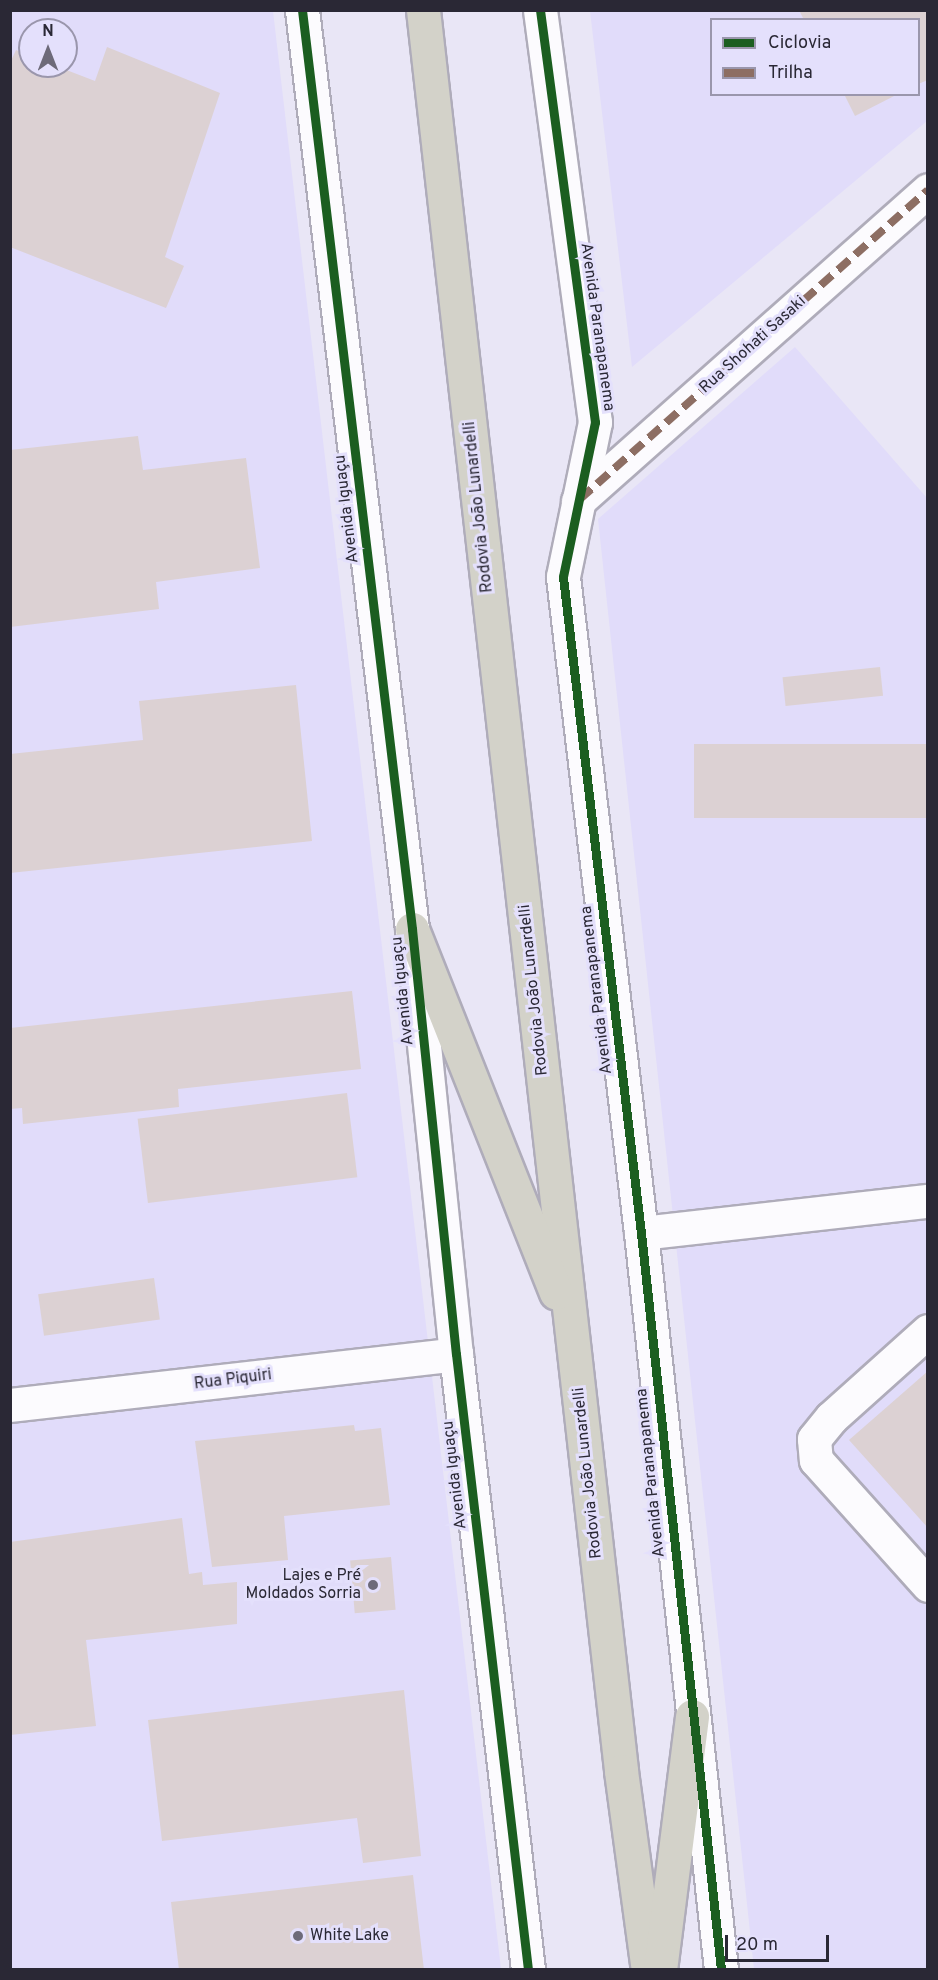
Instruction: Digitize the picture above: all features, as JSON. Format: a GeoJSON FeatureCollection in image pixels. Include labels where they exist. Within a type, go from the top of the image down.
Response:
{"type":"FeatureCollection","features":[{"type":"Feature","properties":{"kind":"highway","name":"Rodovia João Lunardelli"},"geometry":{"type":"LineString","coordinates":[[423,10],[621,1771],[648,1970]]}},
{"type":"Feature","properties":{"kind":"highway"},"geometry":{"type":"LineString","coordinates":[[412,929],[573,1334]]}},
{"type":"Feature","properties":{"kind":"highway"},"geometry":{"type":"LineString","coordinates":[[660,1970],[692,1716]]}},
{"type":"Feature","properties":{"kind":"street","name":"Avenida Iguaçu"},"geometry":{"type":"LineString","coordinates":[[302,10],[412,929],[456,1354],[528,1970]]}},
{"type":"Feature","properties":{"kind":"street","name":"Avenida Paranapanema"},"geometry":{"type":"LineString","coordinates":[[540,10],[595,422],[563,577],[641,1233],[721,1970]]}},
{"type":"Feature","properties":{"kind":"street","name":"Rua Shohati Sasaki"},"geometry":{"type":"LineString","coordinates":[[578,501],[927,190]]}},
{"type":"Feature","properties":{"kind":"street"},"geometry":{"type":"LineString","coordinates":[[641,1233],[927,1201]]}},
{"type":"Feature","properties":{"kind":"street"},"geometry":{"type":"LineString","coordinates":[[927,1331],[831,1418],[814,1439],[816,1460],[927,1585]]}},
{"type":"Feature","properties":{"kind":"street","name":"Rua Piquiri"},"geometry":{"type":"LineString","coordinates":[[10,1405],[456,1354]]}},
{"type":"Feature","properties":{"kind":"shaded area"},"geometry":{"type":"Polygon","coordinates":[[[11,11],[273,11],[501,1969],[11,1970],[11,11]]]}},
{"type":"Feature","properties":{"kind":"shaded area"},"geometry":{"type":"Polygon","coordinates":[[[590,11],[927,11],[927,121],[632,367],[590,11]]]}},
{"type":"Feature","properties":{"kind":"shaded area"},"geometry":{"type":"Polygon","coordinates":[[[795,347],[927,498],[927,1969],[754,1969],[598,519],[795,347]]]}},
{"type":"Feature","properties":{"kind":"building"},"geometry":{"type":"Polygon","coordinates":[[[799,10],[928,10],[928,80],[920,83],[920,18],[803,18],[799,10]]]}},
{"type":"Feature","properties":{"kind":"building"},"geometry":{"type":"Polygon","coordinates":[[[107,47],[220,93],[165,257],[184,266],[166,308],[10,247],[10,63],[16,50],[18,51],[18,78],[78,78],[78,74],[95,81],[107,47]]]}},
{"type":"Feature","properties":{"kind":"building"},"geometry":{"type":"Polygon","coordinates":[[[845,96],[894,96],[855,116],[845,96]]]}},
{"type":"Feature","properties":{"kind":"building"},"geometry":{"type":"Polygon","coordinates":[[[138,436],[143,470],[246,458],[260,568],[156,582],[159,609],[10,627],[10,450],[138,436]]]}},
{"type":"Feature","properties":{"kind":"building"},"geometry":{"type":"Polygon","coordinates":[[[880,667],[883,696],[786,706],[783,677],[880,667]]]}},
{"type":"Feature","properties":{"kind":"building"},"geometry":{"type":"Polygon","coordinates":[[[296,685],[312,841],[10,873],[10,754],[143,740],[139,701],[296,685]]]}},
{"type":"Feature","properties":{"kind":"building"},"geometry":{"type":"Polygon","coordinates":[[[694,744],[928,744],[928,818],[694,818],[694,744]]]}},
{"type":"Feature","properties":{"kind":"building"},"geometry":{"type":"Polygon","coordinates":[[[352,991],[361,1069],[178,1089],[179,1107],[23,1124],[22,1108],[10,1109],[10,1028],[352,991]]]}},
{"type":"Feature","properties":{"kind":"building"},"geometry":{"type":"Polygon","coordinates":[[[347,1093],[357,1177],[148,1203],[138,1119],[347,1093]]]}},
{"type":"Feature","properties":{"kind":"building"},"geometry":{"type":"Polygon","coordinates":[[[154,1278],[160,1320],[44,1336],[38,1294],[154,1278]]]}},
{"type":"Feature","properties":{"kind":"building"},"geometry":{"type":"Polygon","coordinates":[[[928,1371],[928,1528],[849,1440],[928,1371]]]}},
{"type":"Feature","properties":{"kind":"building"},"geometry":{"type":"Polygon","coordinates":[[[354,1425],[355,1431],[381,1428],[390,1505],[284,1516],[288,1560],[212,1567],[195,1441],[354,1425]]]}},
{"type":"Feature","properties":{"kind":"building"},"geometry":{"type":"Polygon","coordinates":[[[182,1518],[189,1574],[202,1572],[203,1585],[237,1582],[237,1624],[86,1640],[96,1726],[10,1735],[10,1542],[182,1518]]]}},
{"type":"Feature","properties":{"kind":"building","name":"Lajes e Pré Moldados Sorria"},"geometry":{"type":"Polygon","coordinates":[[[391,1557],[396,1610],[355,1613],[350,1561],[391,1557]]]}},
{"type":"Feature","properties":{"kind":"building"},"geometry":{"type":"Polygon","coordinates":[[[404,1690],[421,1856],[363,1863],[357,1818],[162,1841],[148,1720],[404,1690]]]}},
{"type":"Feature","properties":{"kind":"building","name":"White Lake"},"geometry":{"type":"Polygon","coordinates":[[[413,1875],[424,1970],[179,1970],[171,1902],[413,1875]]]}},
{"type":"Feature","properties":{"kind":"marked path"},"geometry":{"type":"LineString","coordinates":[[580,499],[928,190]]}},
{"type":"Feature","properties":{"kind":"cycle path"},"geometry":{"type":"LineString","coordinates":[[302,10],[412,929],[456,1354],[528,1970]]}},
{"type":"Feature","properties":{"kind":"cycle path"},"geometry":{"type":"LineString","coordinates":[[540,10],[595,422],[563,577],[641,1233],[721,1970]]}},
{"type":"Feature","properties":{"kind":"place","name":"Lajes e Pré Moldados Sorria"},"geometry":{"type":"Point","coordinates":[373,1585]}},
{"type":"Feature","properties":{"kind":"place","name":"White Lake"},"geometry":{"type":"Point","coordinates":[298,1936]}}]}
